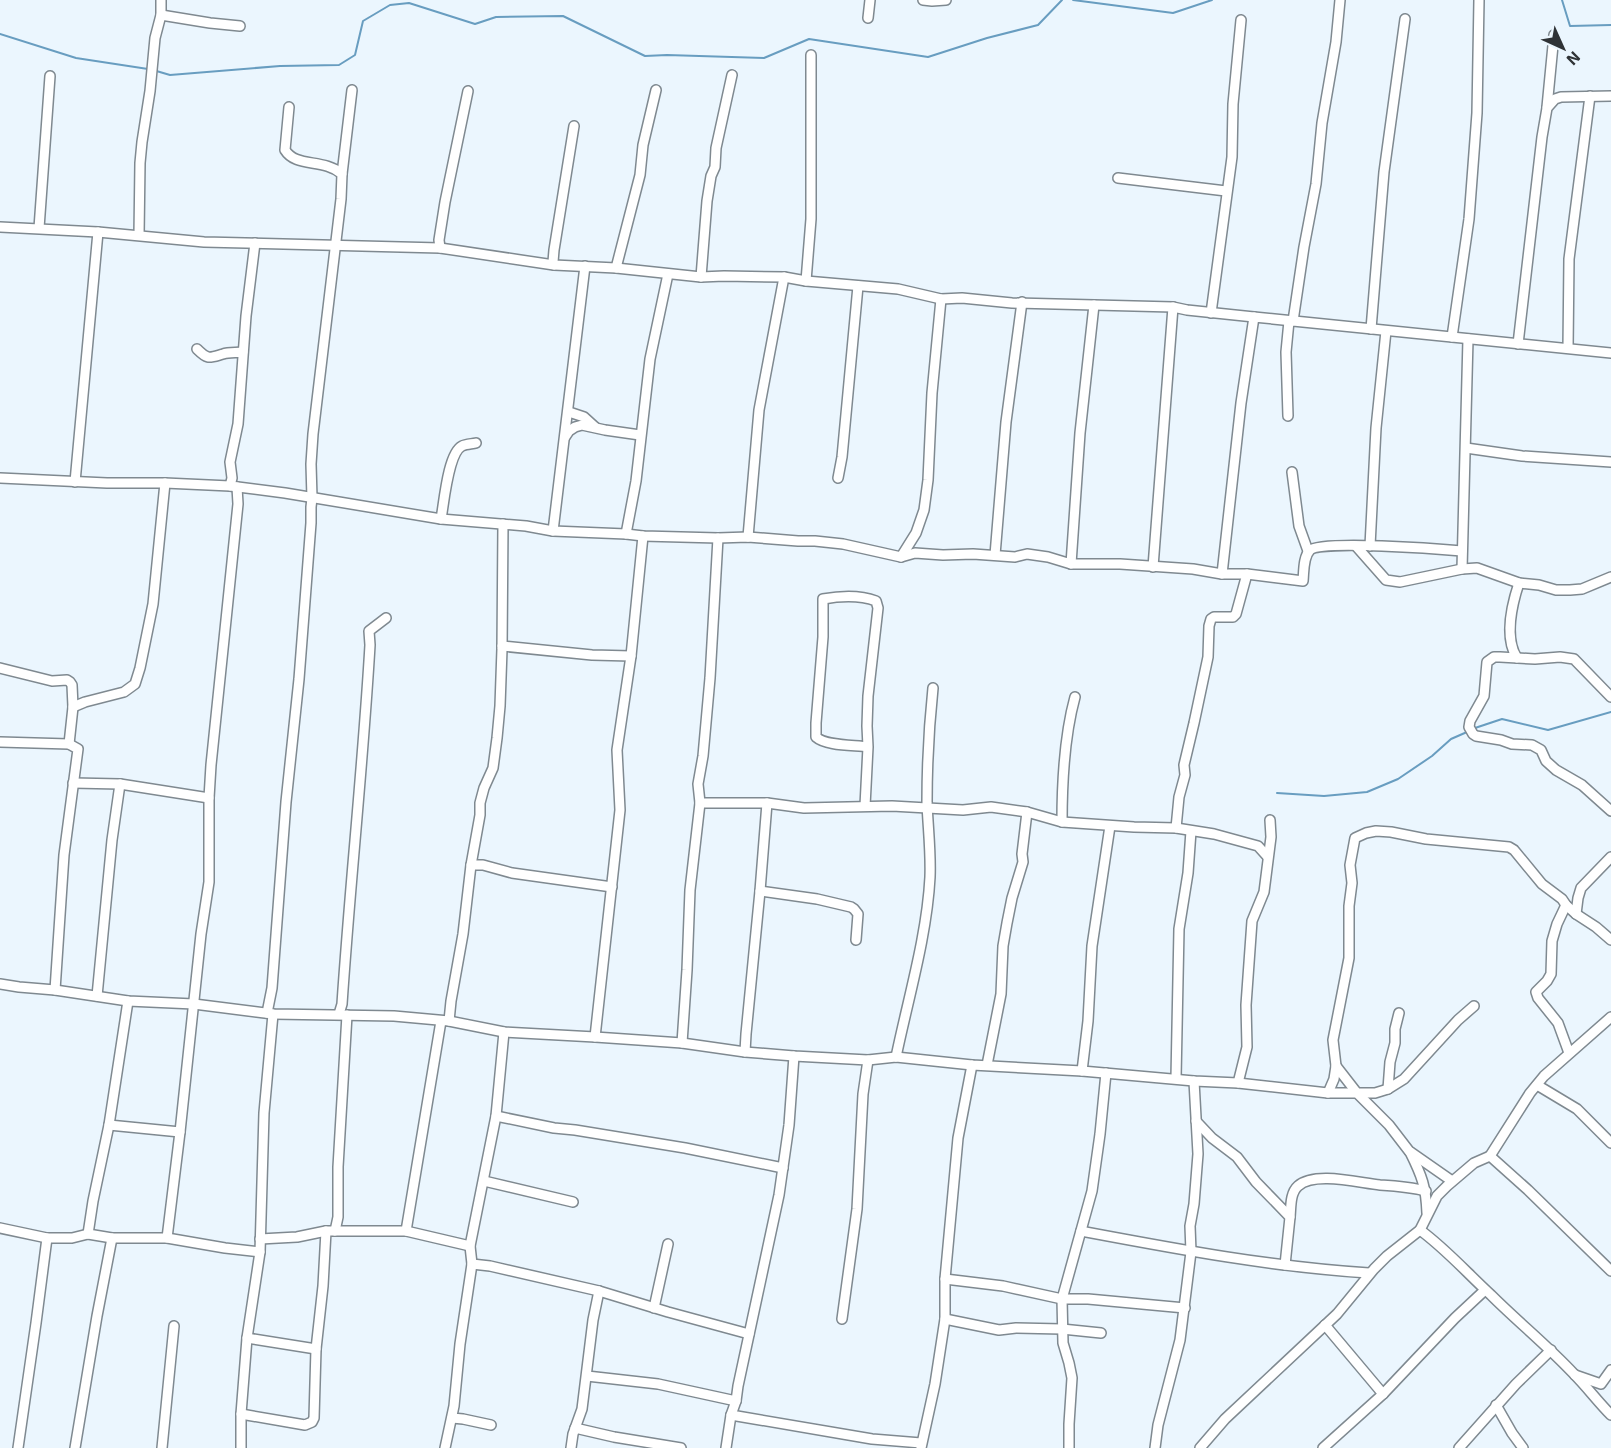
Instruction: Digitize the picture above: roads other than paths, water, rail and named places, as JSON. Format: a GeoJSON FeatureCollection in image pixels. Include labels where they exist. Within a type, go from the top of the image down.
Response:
{"type":"FeatureCollection","features":[{"type":"Feature","properties":{"kind":"street"},"geometry":{"type":"LineString","coordinates":[[139,235],[140,163],[155,38],[161,15],[161,0]]}},
{"type":"Feature","properties":{"kind":"street"},"geometry":{"type":"LineString","coordinates":[[868,18],[870,0]]}},
{"type":"Feature","properties":{"kind":"street"},"geometry":{"type":"LineString","coordinates":[[922,0],[932,2],[946,0]]}},
{"type":"Feature","properties":{"kind":"street"},"geometry":{"type":"LineString","coordinates":[[1288,416],[1286,352],[1316,184],[1322,123],[1336,42],[1340,0]]}},
{"type":"Feature","properties":{"kind":"street"},"geometry":{"type":"LineString","coordinates":[[1452,337],[1469,219],[1477,113],[1479,0]]}},
{"type":"Feature","properties":{"kind":"street"},"geometry":{"type":"LineString","coordinates":[[161,15],[240,26]]}},
{"type":"Feature","properties":{"kind":"street"},"geometry":{"type":"LineString","coordinates":[[1211,313],[1232,157],[1233,104],[1241,20]]}},
{"type":"Feature","properties":{"kind":"street"},"geometry":{"type":"LineString","coordinates":[[1371,329],[1384,172],[1405,20]]}},
{"type":"Feature","properties":{"kind":"street"},"geometry":{"type":"LineString","coordinates":[[1518,344],[1554,35]]}},
{"type":"Feature","properties":{"kind":"street"},"geometry":{"type":"LineString","coordinates":[[806,281],[811,219],[811,55]]}},
{"type":"Feature","properties":{"kind":"street"},"geometry":{"type":"LineString","coordinates":[[701,277],[706,201],[715,167],[716,148],[732,75]]}},
{"type":"Feature","properties":{"kind":"street"},"geometry":{"type":"LineString","coordinates":[[39,228],[50,76]]}},
{"type":"Feature","properties":{"kind":"street"},"geometry":{"type":"LineString","coordinates":[[241,1448],[241,1414],[247,1338],[260,1252],[264,1113],[270,1013],[286,802],[298,688],[312,498],[313,434],[352,90]]}},
{"type":"Feature","properties":{"kind":"street"},"geometry":{"type":"LineString","coordinates":[[616,268],[640,175],[643,145],[656,90]]}},
{"type":"Feature","properties":{"kind":"street"},"geometry":{"type":"LineString","coordinates":[[440,248],[439,240],[445,202],[468,91]]}},
{"type":"Feature","properties":{"kind":"street"},"geometry":{"type":"LineString","coordinates":[[1568,348],[1569,259],[1590,96]]}},
{"type":"Feature","properties":{"kind":"street"},"geometry":{"type":"LineString","coordinates":[[1547,108],[1556,99],[1561,98],[1611,96]]}},
{"type":"Feature","properties":{"kind":"street"},"geometry":{"type":"LineString","coordinates":[[289,107],[285,150],[289,156],[294,159],[329,165],[342,174]]}},
{"type":"Feature","properties":{"kind":"street"},"geometry":{"type":"LineString","coordinates":[[554,265],[554,250],[574,126]]}},
{"type":"Feature","properties":{"kind":"street"},"geometry":{"type":"LineString","coordinates":[[1118,178],[1226,191]]}},
{"type":"Feature","properties":{"kind":"street"},"geometry":{"type":"LineString","coordinates":[[0,227],[139,235],[204,242],[440,248],[554,265],[616,268],[701,277],[784,277],[898,289],[941,298],[1012,303],[1173,307],[1211,313],[1611,353]]}},
{"type":"Feature","properties":{"kind":"street"},"geometry":{"type":"LineString","coordinates":[[75,482],[98,232]]}},
{"type":"Feature","properties":{"kind":"street"},"geometry":{"type":"LineString","coordinates":[[167,1238],[201,934],[209,882],[209,798],[214,732],[238,504],[230,462],[238,423],[255,243]]}},
{"type":"Feature","properties":{"kind":"street"},"geometry":{"type":"LineString","coordinates":[[553,531],[585,266]]}},
{"type":"Feature","properties":{"kind":"street"},"geometry":{"type":"LineString","coordinates":[[627,534],[650,359],[668,274]]}},
{"type":"Feature","properties":{"kind":"street"},"geometry":{"type":"LineString","coordinates":[[748,537],[759,410],[784,277]]}},
{"type":"Feature","properties":{"kind":"street"},"geometry":{"type":"LineString","coordinates":[[838,478],[842,457],[858,286]]}},
{"type":"Feature","properties":{"kind":"street"},"geometry":{"type":"LineString","coordinates":[[901,557],[916,533],[924,510],[941,298]]}},
{"type":"Feature","properties":{"kind":"street"},"geometry":{"type":"LineString","coordinates":[[995,555],[1006,422],[1022,302]]}},
{"type":"Feature","properties":{"kind":"street"},"geometry":{"type":"LineString","coordinates":[[1071,564],[1080,434],[1094,305]]}},
{"type":"Feature","properties":{"kind":"street"},"geometry":{"type":"LineString","coordinates":[[1153,567],[1173,307]]}},
{"type":"Feature","properties":{"kind":"street"},"geometry":{"type":"LineString","coordinates":[[1222,574],[1241,403],[1254,317]]}},
{"type":"Feature","properties":{"kind":"street"},"geometry":{"type":"LineString","coordinates":[[1370,546],[1376,428],[1386,331]]}},
{"type":"Feature","properties":{"kind":"street"},"geometry":{"type":"LineString","coordinates":[[1462,569],[1468,339]]}},
{"type":"Feature","properties":{"kind":"street"},"geometry":{"type":"LineString","coordinates":[[197,349],[210,358],[216,358],[224,353],[243,352]]}},
{"type":"Feature","properties":{"kind":"street"},"geometry":{"type":"LineString","coordinates":[[568,414],[569,412],[584,417],[595,427]]}},
{"type":"Feature","properties":{"kind":"street"},"geometry":{"type":"LineString","coordinates":[[564,438],[569,431],[579,425],[640,435]]}},
{"type":"Feature","properties":{"kind":"street"},"geometry":{"type":"LineString","coordinates":[[441,519],[452,460],[463,445],[476,443]]}},
{"type":"Feature","properties":{"kind":"street"},"geometry":{"type":"LineString","coordinates":[[1466,448],[1522,456],[1611,462]]}},
{"type":"Feature","properties":{"kind":"street"},"geometry":{"type":"LineString","coordinates":[[0,478],[234,487],[285,493],[441,519],[526,526],[553,531],[815,541],[843,544],[901,557],[915,553],[1015,557],[1027,554],[1071,564],[1120,564],[1193,569],[1222,574],[1247,574],[1303,580],[1304,562],[1308,551],[1299,526],[1292,472]]}},
{"type":"Feature","properties":{"kind":"street"},"geometry":{"type":"LineString","coordinates":[[73,707],[124,692],[135,684],[153,604],[165,483]]}},
{"type":"Feature","properties":{"kind":"street"},"geometry":{"type":"LineString","coordinates":[[406,1231],[445,1021],[451,1002],[480,803],[493,768],[500,705],[503,524]]}},
{"type":"Feature","properties":{"kind":"street"},"geometry":{"type":"LineString","coordinates":[[595,1037],[620,810],[617,750],[631,656],[643,536]]}},
{"type":"Feature","properties":{"kind":"street"},"geometry":{"type":"LineString","coordinates":[[682,1044],[690,890],[700,803],[698,784],[703,756],[710,678],[718,538]]}},
{"type":"Feature","properties":{"kind":"street"},"geometry":{"type":"LineString","coordinates":[[1308,551],[1326,545],[1462,551]]}},
{"type":"Feature","properties":{"kind":"street"},"geometry":{"type":"LineString","coordinates":[[1356,546],[1386,580],[1400,582],[1477,568],[1519,583],[1556,590],[1582,589],[1611,577]]}},
{"type":"Feature","properties":{"kind":"street"},"geometry":{"type":"LineString","coordinates":[[1176,828],[1179,798],[1185,776],[1184,765],[1208,657],[1209,626],[1214,617],[1233,617],[1236,614],[1247,574]]}},
{"type":"Feature","properties":{"kind":"street"},"geometry":{"type":"LineString","coordinates":[[1517,658],[1510,644],[1512,603],[1519,583]]}},
{"type":"Feature","properties":{"kind":"street"},"geometry":{"type":"LineString","coordinates":[[865,806],[868,747],[867,726],[870,678],[878,608],[876,601],[868,598],[823,599],[823,637],[816,736],[819,740],[827,742],[868,747]]}},
{"type":"Feature","properties":{"kind":"street"},"geometry":{"type":"LineString","coordinates":[[241,1414],[305,1425],[312,1422],[314,1418],[316,1349],[323,1286],[330,1231],[338,1217],[342,1004],[350,889],[362,774],[369,631],[386,618]]}},
{"type":"Feature","properties":{"kind":"street"},"geometry":{"type":"LineString","coordinates":[[1500,657],[1510,644]]}},
{"type":"Feature","properties":{"kind":"street"},"geometry":{"type":"LineString","coordinates":[[502,646],[592,655],[631,656]]}},
{"type":"Feature","properties":{"kind":"street"},"geometry":{"type":"LineString","coordinates":[[1611,697],[1574,659],[1494,657],[1486,662],[1484,696],[1472,716],[1469,727],[1476,736],[1512,744],[1532,745],[1541,750],[1546,761],[1556,770],[1582,785],[1611,811]]}},
{"type":"Feature","properties":{"kind":"street"},"geometry":{"type":"LineString","coordinates":[[0,668],[52,681],[67,680],[72,686],[73,707],[69,744]]}},
{"type":"Feature","properties":{"kind":"street"},"geometry":{"type":"LineString","coordinates":[[896,1058],[916,968],[929,890],[931,857],[927,807],[928,728],[933,688]]}},
{"type":"Feature","properties":{"kind":"street"},"geometry":{"type":"LineString","coordinates":[[1062,822],[1065,752],[1075,697]]}},
{"type":"Feature","properties":{"kind":"street"},"geometry":{"type":"LineString","coordinates":[[0,742],[69,744],[78,749],[64,855],[55,990]]}},
{"type":"Feature","properties":{"kind":"street"},"geometry":{"type":"LineString","coordinates":[[73,783],[120,784],[209,798]]}},
{"type":"Feature","properties":{"kind":"street"},"geometry":{"type":"LineString","coordinates":[[97,996],[112,840],[120,784]]}},
{"type":"Feature","properties":{"kind":"street"},"geometry":{"type":"LineString","coordinates":[[700,803],[767,803],[804,808],[865,806],[963,810],[991,807],[1027,812],[1062,822],[1176,828],[1214,834],[1258,846],[1267,856]]}},
{"type":"Feature","properties":{"kind":"street"},"geometry":{"type":"LineString","coordinates":[[745,1052],[767,803]]}},
{"type":"Feature","properties":{"kind":"street"},"geometry":{"type":"LineString","coordinates":[[987,1065],[1001,994],[1003,946],[1007,923],[1023,862],[1027,812]]}},
{"type":"Feature","properties":{"kind":"street"},"geometry":{"type":"LineString","coordinates":[[1238,1083],[1247,1047],[1246,1005],[1252,921],[1264,892],[1271,837],[1270,820]]}},
{"type":"Feature","properties":{"kind":"street"},"geometry":{"type":"LineString","coordinates":[[1082,1071],[1086,1044],[1092,946],[1110,826]]}},
{"type":"Feature","properties":{"kind":"street"},"geometry":{"type":"LineString","coordinates":[[1176,1078],[1179,929],[1188,873],[1191,831]]}},
{"type":"Feature","properties":{"kind":"street"},"geometry":{"type":"LineString","coordinates":[[1328,1093],[1334,1079],[1336,1066],[1333,1040],[1349,958],[1349,906],[1352,883],[1350,865],[1355,838],[1376,831],[1509,847],[1566,905],[1611,940]]}},
{"type":"Feature","properties":{"kind":"street"},"geometry":{"type":"LineString","coordinates":[[1576,914],[1581,888],[1611,857]]}},
{"type":"Feature","properties":{"kind":"street"},"geometry":{"type":"LineString","coordinates":[[471,865],[483,865],[512,873],[612,888]]}},
{"type":"Feature","properties":{"kind":"street"},"geometry":{"type":"LineString","coordinates":[[760,891],[818,899],[853,908],[858,914],[856,940]]}},
{"type":"Feature","properties":{"kind":"street"},"geometry":{"type":"LineString","coordinates":[[1566,905],[1552,941],[1551,974],[1536,992],[1538,998],[1558,1023],[1569,1053]]}},
{"type":"Feature","properties":{"kind":"street"},"geometry":{"type":"LineString","coordinates":[[0,984],[128,1000],[194,1004],[270,1013],[394,1016],[445,1021],[504,1032],[682,1044],[745,1052],[868,1060],[896,1058],[1082,1071],[1238,1083],[1328,1093],[1375,1093],[1388,1089],[1404,1079],[1458,1020],[1474,1006]]}},
{"type":"Feature","properties":{"kind":"street"},"geometry":{"type":"LineString","coordinates":[[88,1234],[109,1125],[128,1000]]}},
{"type":"Feature","properties":{"kind":"street"},"geometry":{"type":"LineString","coordinates":[[1388,1089],[1390,1062],[1399,1013]]}},
{"type":"Feature","properties":{"kind":"street"},"geometry":{"type":"LineString","coordinates":[[1200,1448],[1225,1419],[1325,1325],[1387,1256],[1420,1230],[1437,1196],[1474,1163],[1490,1156],[1512,1119],[1537,1084],[1611,1017]]}},
{"type":"Feature","properties":{"kind":"street"},"geometry":{"type":"LineString","coordinates":[[445,1448],[452,1418],[472,1264],[470,1246],[496,1116],[504,1032]]}},
{"type":"Feature","properties":{"kind":"street"},"geometry":{"type":"LineString","coordinates":[[726,1448],[783,1168],[794,1056]]}},
{"type":"Feature","properties":{"kind":"street"},"geometry":{"type":"LineString","coordinates":[[842,1320],[857,1209],[863,1094],[868,1060]]}},
{"type":"Feature","properties":{"kind":"street"},"geometry":{"type":"LineString","coordinates":[[731,1415],[921,1445],[935,1384],[945,1319],[945,1279],[958,1138],[972,1065]]}},
{"type":"Feature","properties":{"kind":"street"},"geometry":{"type":"LineString","coordinates":[[1336,1066],[1409,1151],[1426,1191],[1427,1216]]}},
{"type":"Feature","properties":{"kind":"street"},"geometry":{"type":"LineString","coordinates":[[1069,1448],[1068,1424],[1072,1378],[1063,1343],[1062,1299],[1092,1191],[1106,1073]]}},
{"type":"Feature","properties":{"kind":"street"},"geometry":{"type":"LineString","coordinates":[[1155,1448],[1158,1425],[1180,1340],[1191,1252],[1190,1226],[1198,1154],[1194,1081]]}},
{"type":"Feature","properties":{"kind":"street"},"geometry":{"type":"LineString","coordinates":[[1537,1084],[1577,1109],[1611,1143]]}},
{"type":"Feature","properties":{"kind":"street"},"geometry":{"type":"LineString","coordinates":[[496,1116],[783,1168]]}},
{"type":"Feature","properties":{"kind":"street"},"geometry":{"type":"LineString","coordinates":[[1196,1121],[1212,1138],[1237,1157],[1256,1182],[1290,1216]]}},
{"type":"Feature","properties":{"kind":"street"},"geometry":{"type":"LineString","coordinates":[[109,1125],[180,1132]]}},
{"type":"Feature","properties":{"kind":"street"},"geometry":{"type":"LineString","coordinates":[[1409,1151],[1452,1181]]}},
{"type":"Feature","properties":{"kind":"street"},"geometry":{"type":"LineString","coordinates":[[1490,1156],[1611,1271]]}},
{"type":"Feature","properties":{"kind":"street"},"geometry":{"type":"LineString","coordinates":[[1285,1265],[1291,1198],[1296,1188],[1305,1182],[1324,1179],[1350,1180],[1377,1185],[1412,1187],[1426,1191]]}},
{"type":"Feature","properties":{"kind":"street"},"geometry":{"type":"LineString","coordinates":[[484,1181],[573,1202]]}},
{"type":"Feature","properties":{"kind":"street"},"geometry":{"type":"LineString","coordinates":[[0,1228],[47,1238],[72,1238],[88,1234],[112,1238],[167,1238],[260,1252]]}},
{"type":"Feature","properties":{"kind":"street"},"geometry":{"type":"LineString","coordinates":[[1420,1230],[1450,1255],[1551,1350],[1611,1415]]}},
{"type":"Feature","properties":{"kind":"street"},"geometry":{"type":"LineString","coordinates":[[260,1239],[297,1237],[330,1231],[406,1231],[470,1246]]}},
{"type":"Feature","properties":{"kind":"street"},"geometry":{"type":"LineString","coordinates":[[1081,1231],[1191,1252],[1319,1269],[1370,1273]]}},
{"type":"Feature","properties":{"kind":"street"},"geometry":{"type":"LineString","coordinates":[[18,1448],[47,1238]]}},
{"type":"Feature","properties":{"kind":"street"},"geometry":{"type":"LineString","coordinates":[[75,1448],[112,1238]]}},
{"type":"Feature","properties":{"kind":"street"},"geometry":{"type":"LineString","coordinates":[[654,1308],[668,1244]]}},
{"type":"Feature","properties":{"kind":"street"},"geometry":{"type":"LineString","coordinates":[[472,1264],[599,1291],[749,1334]]}},
{"type":"Feature","properties":{"kind":"street"},"geometry":{"type":"LineString","coordinates":[[945,1279],[1003,1286],[1062,1299],[1185,1308]]}},
{"type":"Feature","properties":{"kind":"street"},"geometry":{"type":"LineString","coordinates":[[1323,1448],[1383,1394],[1455,1318],[1485,1290]]}},
{"type":"Feature","properties":{"kind":"street"},"geometry":{"type":"LineString","coordinates":[[571,1448],[582,1409],[593,1320],[599,1291]]}},
{"type":"Feature","properties":{"kind":"street"},"geometry":{"type":"LineString","coordinates":[[945,1319],[999,1330],[1062,1329],[1101,1333]]}},
{"type":"Feature","properties":{"kind":"street"},"geometry":{"type":"LineString","coordinates":[[1325,1325],[1383,1394]]}},
{"type":"Feature","properties":{"kind":"street"},"geometry":{"type":"LineString","coordinates":[[162,1448],[174,1326]]}},
{"type":"Feature","properties":{"kind":"street"},"geometry":{"type":"LineString","coordinates":[[247,1338],[316,1349]]}},
{"type":"Feature","properties":{"kind":"street"},"geometry":{"type":"LineString","coordinates":[[1459,1448],[1496,1405],[1551,1350]]}},
{"type":"Feature","properties":{"kind":"street"},"geometry":{"type":"LineString","coordinates":[[1602,1405],[1598,1399],[1601,1384],[1611,1370]]}},
{"type":"Feature","properties":{"kind":"street"},"geometry":{"type":"LineString","coordinates":[[1575,1375],[1601,1384]]}},
{"type":"Feature","properties":{"kind":"street"},"geometry":{"type":"LineString","coordinates":[[587,1376],[658,1384],[736,1401]]}},
{"type":"Feature","properties":{"kind":"street"},"geometry":{"type":"LineString","coordinates":[[1496,1405],[1523,1448]]}},
{"type":"Feature","properties":{"kind":"street"},"geometry":{"type":"LineString","coordinates":[[452,1418],[490,1425]]}},
{"type":"Feature","properties":{"kind":"street"},"geometry":{"type":"LineString","coordinates":[[575,1428],[681,1448]]}},
{"type":"Feature","properties":{"kind":"waterway"},"geometry":{"type":"LineString","coordinates":[[153,70],[170,75],[280,66],[339,65],[355,55],[363,21],[390,5],[409,3],[475,24],[496,17],[563,16],[645,56],[764,58],[809,39],[928,57],[1038,25],[1062,0]]}},
{"type":"Feature","properties":{"kind":"waterway"},"geometry":{"type":"LineString","coordinates":[[1073,0],[1173,13],[1212,0]]}},
{"type":"Feature","properties":{"kind":"waterway"},"geometry":{"type":"LineString","coordinates":[[1562,0],[1570,26],[1611,25]]}},
{"type":"Feature","properties":{"kind":"waterway"},"geometry":{"type":"LineString","coordinates":[[0,34],[76,58],[148,69]]}},
{"type":"Feature","properties":{"kind":"waterway"},"geometry":{"type":"LineString","coordinates":[[1472,729],[1502,719],[1548,730],[1611,712]]}},
{"type":"Feature","properties":{"kind":"waterway"},"geometry":{"type":"LineString","coordinates":[[1277,793],[1324,796],[1367,792],[1398,779],[1432,756],[1451,739],[1467,732]]}}]}
